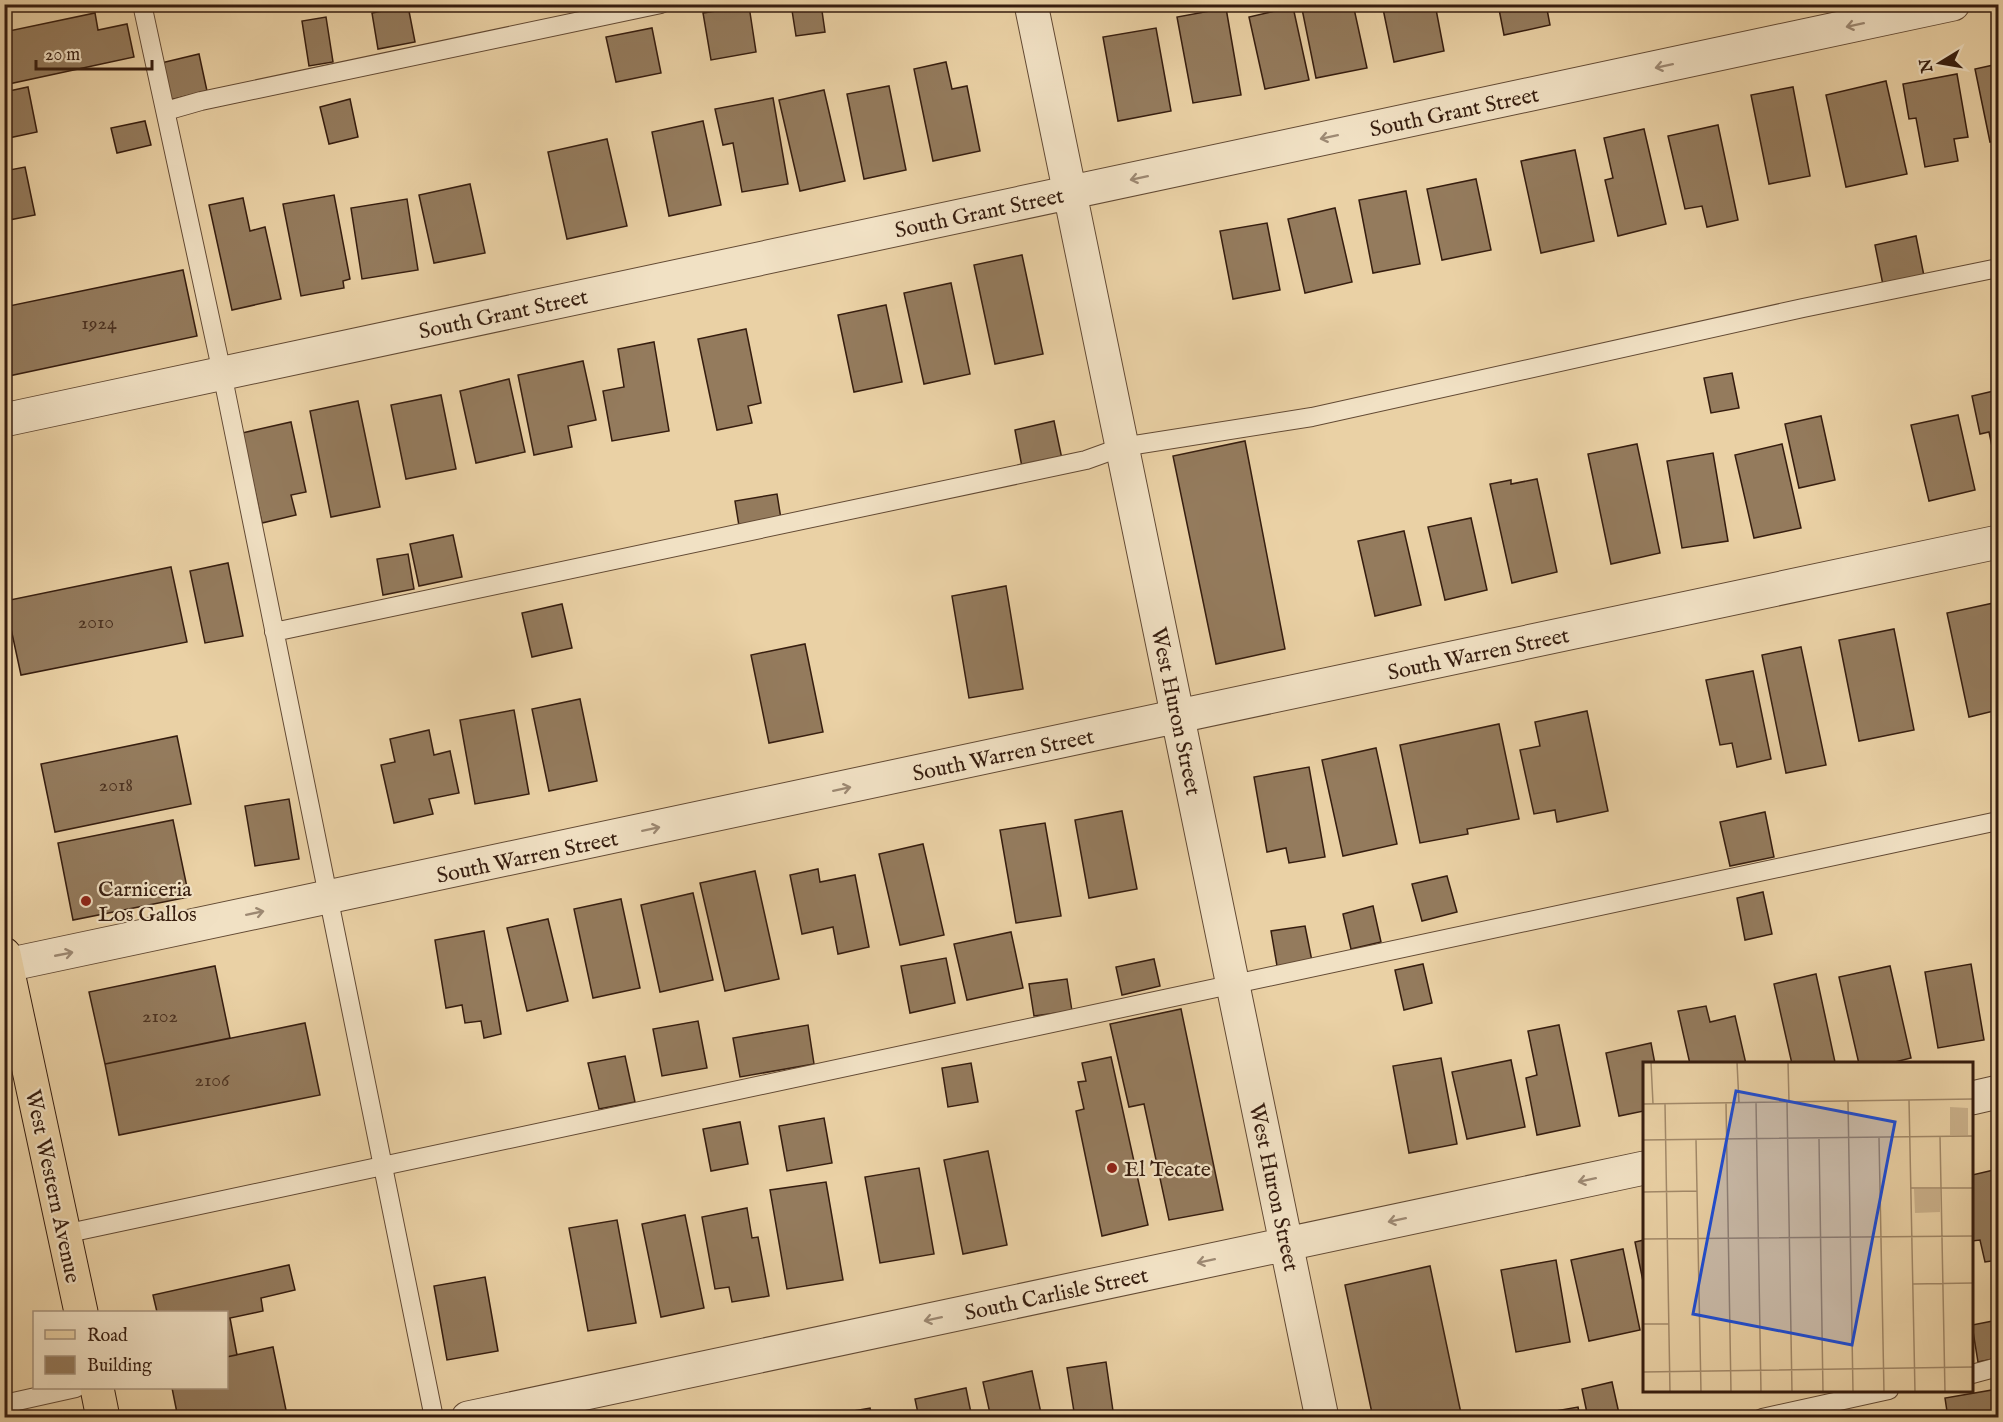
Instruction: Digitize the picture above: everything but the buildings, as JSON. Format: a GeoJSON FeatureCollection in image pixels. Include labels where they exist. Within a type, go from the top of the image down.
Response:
{"type":"FeatureCollection","features":[{"type":"Feature","properties":{"kind":"main road","name":"West Western Avenue"},"geometry":{"type":"LineString","coordinates":[[6,960],[81,1311]]}},
{"type":"Feature","properties":{"kind":"main road"},"geometry":{"type":"LineString","coordinates":[[97,1389],[104,1418]]}},
{"type":"Feature","properties":{"kind":"street","name":"West Huron Street"},"geometry":{"type":"LineString","coordinates":[[1031,4],[1322,1418]]}},
{"type":"Feature","properties":{"kind":"street","name":"South Grant Street"},"geometry":{"type":"LineString","coordinates":[[4,420],[1953,4]]}},
{"type":"Feature","properties":{"kind":"street","name":"South Warren Street"},"geometry":{"type":"LineString","coordinates":[[6,960],[329,898],[1998,542]]}},
{"type":"Feature","properties":{"kind":"street"},"geometry":{"type":"LineString","coordinates":[[1973,1098],[1998,1092]]}},
{"type":"Feature","properties":{"kind":"street","name":"South Carlisle Street"},"geometry":{"type":"LineString","coordinates":[[468,1418],[1643,1168]]}},
{"type":"Feature","properties":{"kind":"lane"},"geometry":{"type":"LineString","coordinates":[[142,4],[222,374],[434,1418]]}},
{"type":"Feature","properties":{"kind":"lane"},"geometry":{"type":"LineString","coordinates":[[166,111],[211,98],[661,4]]}},
{"type":"Feature","properties":{"kind":"lane"},"geometry":{"type":"LineString","coordinates":[[274,632],[1086,460],[1122,447],[1312,417],[1803,308],[1998,268]]}},
{"type":"Feature","properties":{"kind":"lane"},"geometry":{"type":"LineString","coordinates":[[64,1234],[1998,821]]}},
{"type":"Feature","properties":{"kind":"lane"},"geometry":{"type":"LineString","coordinates":[[1973,1373],[1998,1367]]}},
{"type":"Feature","properties":{"kind":"lane"},"geometry":{"type":"LineString","coordinates":[[4,1404],[72,1389]]}},
{"type":"Feature","properties":{"kind":"lane"},"geometry":{"type":"LineString","coordinates":[[1762,1418],[1880,1392]]}},
{"type":"Feature","properties":{"kind":"place","name":"Carniceria Los Gallos"},"geometry":{"type":"Point","coordinates":[86,901]}},
{"type":"Feature","properties":{"kind":"place","name":"El Tecate"},"geometry":{"type":"Point","coordinates":[1112,1168]}}]}
